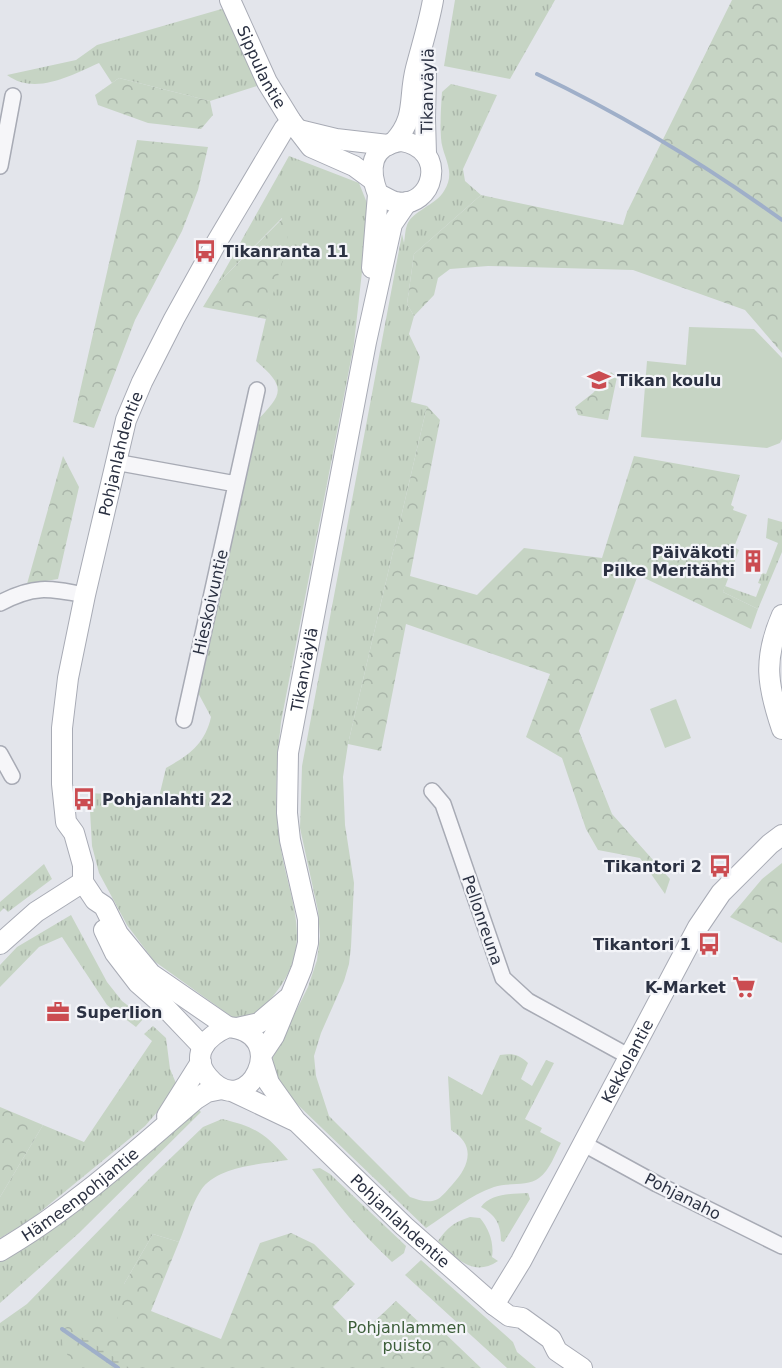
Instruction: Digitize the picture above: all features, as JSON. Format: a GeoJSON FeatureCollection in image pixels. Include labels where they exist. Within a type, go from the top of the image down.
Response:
{"type":"FeatureCollection","features":[{"type":"Feature","properties":{"kind":"main road","name":"Sippulantie"},"geometry":{"type":"LineString","coordinates":[[230,0],[267,82],[311,147],[354,166],[376,187]]}},
{"type":"Feature","properties":{"kind":"main road","name":"Tikanväylä"},"geometry":{"type":"LineString","coordinates":[[391,144],[404,132],[409,120],[415,70],[428,27],[433,0]]}},
{"type":"Feature","properties":{"kind":"main road","name":"Tikanväylä"},"geometry":{"type":"LineString","coordinates":[[426,154],[424,119],[428,27]]}},
{"type":"Feature","properties":{"kind":"main road"},"geometry":{"type":"LineString","coordinates":[[295,126],[336,140],[391,144],[412,143],[430,160],[432,173],[428,186],[416,198],[407,202],[396,202],[376,187],[372,164],[376,155],[391,144]]}},
{"type":"Feature","properties":{"kind":"main road","name":"Pohjanlahdentie"},"geometry":{"type":"LineString","coordinates":[[232,1028],[151,974],[118,934],[104,906],[95,900],[82,881],[83,865],[74,833],[66,822],[62,784],[62,728],[68,678],[85,595],[126,420],[156,354],[215,245],[284,129],[295,126]]}},
{"type":"Feature","properties":{"kind":"main road","name":"Tikanväylä"},"geometry":{"type":"LineString","coordinates":[[366,342],[376,187]]}},
{"type":"Feature","properties":{"kind":"main road","name":"Tikanväylä"},"geometry":{"type":"LineString","coordinates":[[262,1058],[302,968],[308,943],[308,919],[290,840],[287,813],[288,753],[366,342],[392,224],[407,202]]}},
{"type":"Feature","properties":{"kind":"main road"},"geometry":{"type":"LineString","coordinates":[[782,615],[768,657],[769,682],[782,729]]}},
{"type":"Feature","properties":{"kind":"main road","name":"Kekkolantie"},"geometry":{"type":"LineString","coordinates":[[501,1311],[517,1269],[698,927],[721,893],[782,835]]}},
{"type":"Feature","properties":{"kind":"main road"},"geometry":{"type":"LineString","coordinates":[[0,944],[36,912],[82,881]]}},
{"type":"Feature","properties":{"kind":"main road","name":"Pohjanlahdentie"},"geometry":{"type":"LineString","coordinates":[[95,900],[94,911],[116,953],[138,983],[162,1004],[202,1055]]}},
{"type":"Feature","properties":{"kind":"main road","name":"Tikanväylä"},"geometry":{"type":"LineString","coordinates":[[232,1028],[259,1023],[289,997]]}},
{"type":"Feature","properties":{"kind":"main road"},"geometry":{"type":"LineString","coordinates":[[232,1028],[256,1042],[262,1058],[252,1081],[228,1090],[208,1078],[202,1055],[212,1035],[232,1028]]}},
{"type":"Feature","properties":{"kind":"main road","name":"Hämeenpohjantie"},"geometry":{"type":"LineString","coordinates":[[155,1134],[202,1055]]}},
{"type":"Feature","properties":{"kind":"main road","name":"Pohjanlahdentie"},"geometry":{"type":"LineString","coordinates":[[262,1058],[269,1083],[296,1122],[404,1226],[501,1311],[522,1318],[551,1339],[557,1351],[582,1368]]}},
{"type":"Feature","properties":{"kind":"main road","name":"Pohjanlahdentie"},"geometry":{"type":"LineString","coordinates":[[228,1090],[296,1122]]}},
{"type":"Feature","properties":{"kind":"main road","name":"Hämeenpohjantie"},"geometry":{"type":"LineString","coordinates":[[0,1251],[31,1233],[124,1161],[196,1099],[207,1092],[228,1090]]}},
{"type":"Feature","properties":{"kind":"street"},"geometry":{"type":"LineString","coordinates":[[0,166],[13,96]]}},
{"type":"Feature","properties":{"kind":"street","name":"Hieskoivuntie"},"geometry":{"type":"LineString","coordinates":[[184,720],[257,390]]}},
{"type":"Feature","properties":{"kind":"street"},"geometry":{"type":"LineString","coordinates":[[115,462],[236,484]]}},
{"type":"Feature","properties":{"kind":"street"},"geometry":{"type":"LineString","coordinates":[[0,603],[21,592],[43,589],[85,595]]}},
{"type":"Feature","properties":{"kind":"street"},"geometry":{"type":"LineString","coordinates":[[0,754],[12,776]]}},
{"type":"Feature","properties":{"kind":"street","name":"Pellonreuna"},"geometry":{"type":"LineString","coordinates":[[432,791],[443,804],[503,978],[528,1001],[630,1057]]}},
{"type":"Feature","properties":{"kind":"street","name":"Pohjanaho"},"geometry":{"type":"LineString","coordinates":[[584,1144],[657,1184],[782,1246]]}},
{"type":"Feature","properties":{"kind":"green space"},"geometry":{"type":"Polygon","coordinates":[[[455,0],[555,0],[510,79],[444,66],[455,0]]]}},
{"type":"Feature","properties":{"kind":"green space"},"geometry":{"type":"Polygon","coordinates":[[[732,0],[782,0],[782,353],[745,310],[633,270],[488,266],[450,269],[438,278],[434,295],[414,316],[407,304],[414,254],[481,195],[623,225],[627,212],[732,0]]]}},
{"type":"Feature","properties":{"kind":"green space"},"geometry":{"type":"Polygon","coordinates":[[[225,8],[260,85],[210,101],[119,78],[112,83],[99,63],[65,78],[41,84],[29,84],[7,75],[76,60],[97,45],[225,8]]]}},
{"type":"Feature","properties":{"kind":"green space"},"geometry":{"type":"Polygon","coordinates":[[[119,78],[210,101],[213,115],[201,129],[148,123],[98,105],[95,95],[119,78]]]}},
{"type":"Feature","properties":{"kind":"green space"},"geometry":{"type":"Polygon","coordinates":[[[451,84],[497,95],[463,169],[465,181],[481,195],[414,254],[407,304],[414,316],[409,334],[420,357],[411,402],[427,406],[348,744],[343,777],[345,825],[354,883],[351,947],[344,981],[321,1033],[314,1056],[316,1076],[329,1116],[410,1197],[420,1200],[431,1201],[440,1198],[458,1178],[468,1156],[464,1142],[451,1130],[448,1076],[482,1095],[500,1055],[515,1055],[528,1063],[521,1079],[532,1086],[546,1060],[554,1063],[525,1119],[542,1128],[540,1132],[561,1143],[549,1166],[539,1178],[534,1181],[485,1190],[426,1228],[273,1081],[271,1061],[308,987],[317,960],[320,936],[318,911],[300,828],[302,766],[402,234],[404,243],[406,227],[410,220],[436,200],[448,184],[449,170],[442,145],[441,121],[442,92],[451,84]]]}},
{"type":"Feature","properties":{"kind":"green space"},"geometry":{"type":"Polygon","coordinates":[[[137,140],[208,147],[198,190],[182,231],[135,320],[94,428],[73,422],[137,140]]]}},
{"type":"Feature","properties":{"kind":"green space"},"geometry":{"type":"Polygon","coordinates":[[[289,156],[359,183],[369,208],[354,344],[281,722],[277,822],[293,903],[297,942],[293,962],[283,982],[259,1011],[252,1017],[243,1019],[232,1017],[154,961],[127,925],[99,873],[92,846],[89,793],[159,797],[166,768],[195,748],[205,735],[211,717],[196,689],[255,423],[271,405],[278,392],[273,379],[256,361],[276,276],[286,248],[282,218],[217,284],[289,156]]]}},
{"type":"Feature","properties":{"kind":"green space"},"geometry":{"type":"Polygon","coordinates":[[[283,218],[289,225],[286,248],[266,319],[203,307],[217,284],[283,218]]]}},
{"type":"Feature","properties":{"kind":"green space"},"geometry":{"type":"Polygon","coordinates":[[[689,327],[754,329],[782,358],[782,439],[780,443],[767,448],[641,437],[647,361],[686,365],[689,327]]]}},
{"type":"Feature","properties":{"kind":"green space"},"geometry":{"type":"Polygon","coordinates":[[[611,372],[617,377],[608,420],[578,415],[575,407],[593,393],[611,372]]]}},
{"type":"Feature","properties":{"kind":"green space"},"geometry":{"type":"Polygon","coordinates":[[[427,406],[440,420],[410,576],[477,595],[524,548],[602,558],[634,456],[740,475],[731,505],[734,507],[733,510],[747,515],[734,547],[739,550],[723,592],[758,609],[751,629],[638,575],[579,731],[612,814],[670,879],[665,894],[640,858],[598,850],[586,829],[562,758],[526,737],[550,674],[406,624],[381,751],[348,744],[427,406]]]}},
{"type":"Feature","properties":{"kind":"green space"},"geometry":{"type":"Polygon","coordinates":[[[63,456],[79,487],[58,579],[27,584],[63,456]]]}},
{"type":"Feature","properties":{"kind":"green space"},"geometry":{"type":"Polygon","coordinates":[[[768,518],[782,522],[782,552],[758,609],[723,592],[725,586],[756,597],[762,573],[766,574],[778,543],[766,538],[768,518]]]}},
{"type":"Feature","properties":{"kind":"green space"},"geometry":{"type":"Polygon","coordinates":[[[676,699],[691,738],[665,748],[650,709],[676,699]]]}},
{"type":"Feature","properties":{"kind":"green space"},"geometry":{"type":"Polygon","coordinates":[[[782,863],[782,943],[730,917],[762,879],[782,863]]]}},
{"type":"Feature","properties":{"kind":"green space"},"geometry":{"type":"Polygon","coordinates":[[[44,864],[52,879],[8,912],[4,908],[0,912],[0,902],[44,864]]]}},
{"type":"Feature","properties":{"kind":"green space"},"geometry":{"type":"Polygon","coordinates":[[[71,915],[107,982],[122,1001],[144,1018],[136,1027],[107,1005],[62,937],[39,947],[0,987],[0,965],[17,947],[71,915]]]}},
{"type":"Feature","properties":{"kind":"green space"},"geometry":{"type":"Polygon","coordinates":[[[153,1026],[166,1038],[170,1069],[178,1088],[145,1126],[29,1221],[0,1238],[0,1197],[43,1125],[84,1142],[152,1041],[144,1034],[153,1026]]]}},
{"type":"Feature","properties":{"kind":"green space"},"geometry":{"type":"Polygon","coordinates":[[[0,1107],[43,1125],[0,1197],[0,1107]]]}},
{"type":"Feature","properties":{"kind":"green space"},"geometry":{"type":"Polygon","coordinates":[[[196,1107],[201,1112],[79,1233],[0,1303],[0,1262],[27,1246],[77,1209],[196,1107]]]}},
{"type":"Feature","properties":{"kind":"green space"},"geometry":{"type":"Polygon","coordinates":[[[222,1119],[244,1125],[260,1133],[288,1160],[229,1171],[208,1182],[194,1202],[179,1242],[153,1234],[124,1284],[180,1368],[0,1368],[0,1323],[27,1304],[203,1127],[222,1119]]]}},
{"type":"Feature","properties":{"kind":"green space"},"geometry":{"type":"Polygon","coordinates":[[[320,1168],[330,1174],[406,1246],[404,1253],[392,1262],[380,1251],[349,1217],[312,1169],[320,1168]]]}},
{"type":"Feature","properties":{"kind":"green space"},"geometry":{"type":"Polygon","coordinates":[[[528,1193],[530,1199],[504,1242],[501,1241],[497,1221],[481,1207],[485,1202],[496,1197],[528,1193]]]}},
{"type":"Feature","properties":{"kind":"green space"},"geometry":{"type":"Polygon","coordinates":[[[470,1217],[480,1218],[488,1231],[492,1257],[498,1261],[489,1266],[473,1267],[465,1264],[438,1241],[451,1226],[470,1217]]]}},
{"type":"Feature","properties":{"kind":"green space","name":"Pohjanlammen puisto"},"geometry":{"type":"Polygon","coordinates":[[[291,1233],[314,1244],[355,1284],[333,1307],[360,1335],[396,1301],[421,1324],[434,1323],[481,1368],[83,1368],[66,1352],[62,1343],[62,1329],[91,1318],[117,1321],[124,1284],[153,1234],[179,1242],[151,1311],[221,1339],[260,1243],[291,1233]]]}},
{"type":"Feature","properties":{"kind":"green space"},"geometry":{"type":"Polygon","coordinates":[[[421,1260],[513,1342],[517,1352],[536,1368],[507,1368],[405,1275],[421,1260]]]}},
{"type":"Feature","properties":{"kind":"green space"},"geometry":{"type":"Polygon","coordinates":[[[78,1336],[90,1341],[130,1368],[111,1368],[88,1360],[80,1347],[78,1336]]]}},
{"type":"Feature","properties":{"kind":"waterway"},"geometry":{"type":"LineString","coordinates":[[537,74],[601,106],[662,141],[723,179],[782,220]]}},
{"type":"Feature","properties":{"kind":"waterway"},"geometry":{"type":"LineString","coordinates":[[62,1329],[118,1368]]}},
{"type":"Feature","properties":{"kind":"place","name":"Tikanranta 11"},"geometry":{"type":"Point","coordinates":[205,251]}},
{"type":"Feature","properties":{"kind":"place","name":"Tikan koulu"},"geometry":{"type":"Point","coordinates":[599,380]}},
{"type":"Feature","properties":{"kind":"place","name":"Päiväkoti Pilke Meritähti"},"geometry":{"type":"Point","coordinates":[753,561]}},
{"type":"Feature","properties":{"kind":"place","name":"Pohjanlahti 22"},"geometry":{"type":"Point","coordinates":[84,799]}},
{"type":"Feature","properties":{"kind":"place","name":"Tikantori 2"},"geometry":{"type":"Point","coordinates":[720,866]}},
{"type":"Feature","properties":{"kind":"place","name":"Tikantori 1"},"geometry":{"type":"Point","coordinates":[709,944]}},
{"type":"Feature","properties":{"kind":"place","name":"K-Market"},"geometry":{"type":"Point","coordinates":[744,987]}},
{"type":"Feature","properties":{"kind":"place","name":"Superlion"},"geometry":{"type":"Point","coordinates":[58,1012]}}]}
